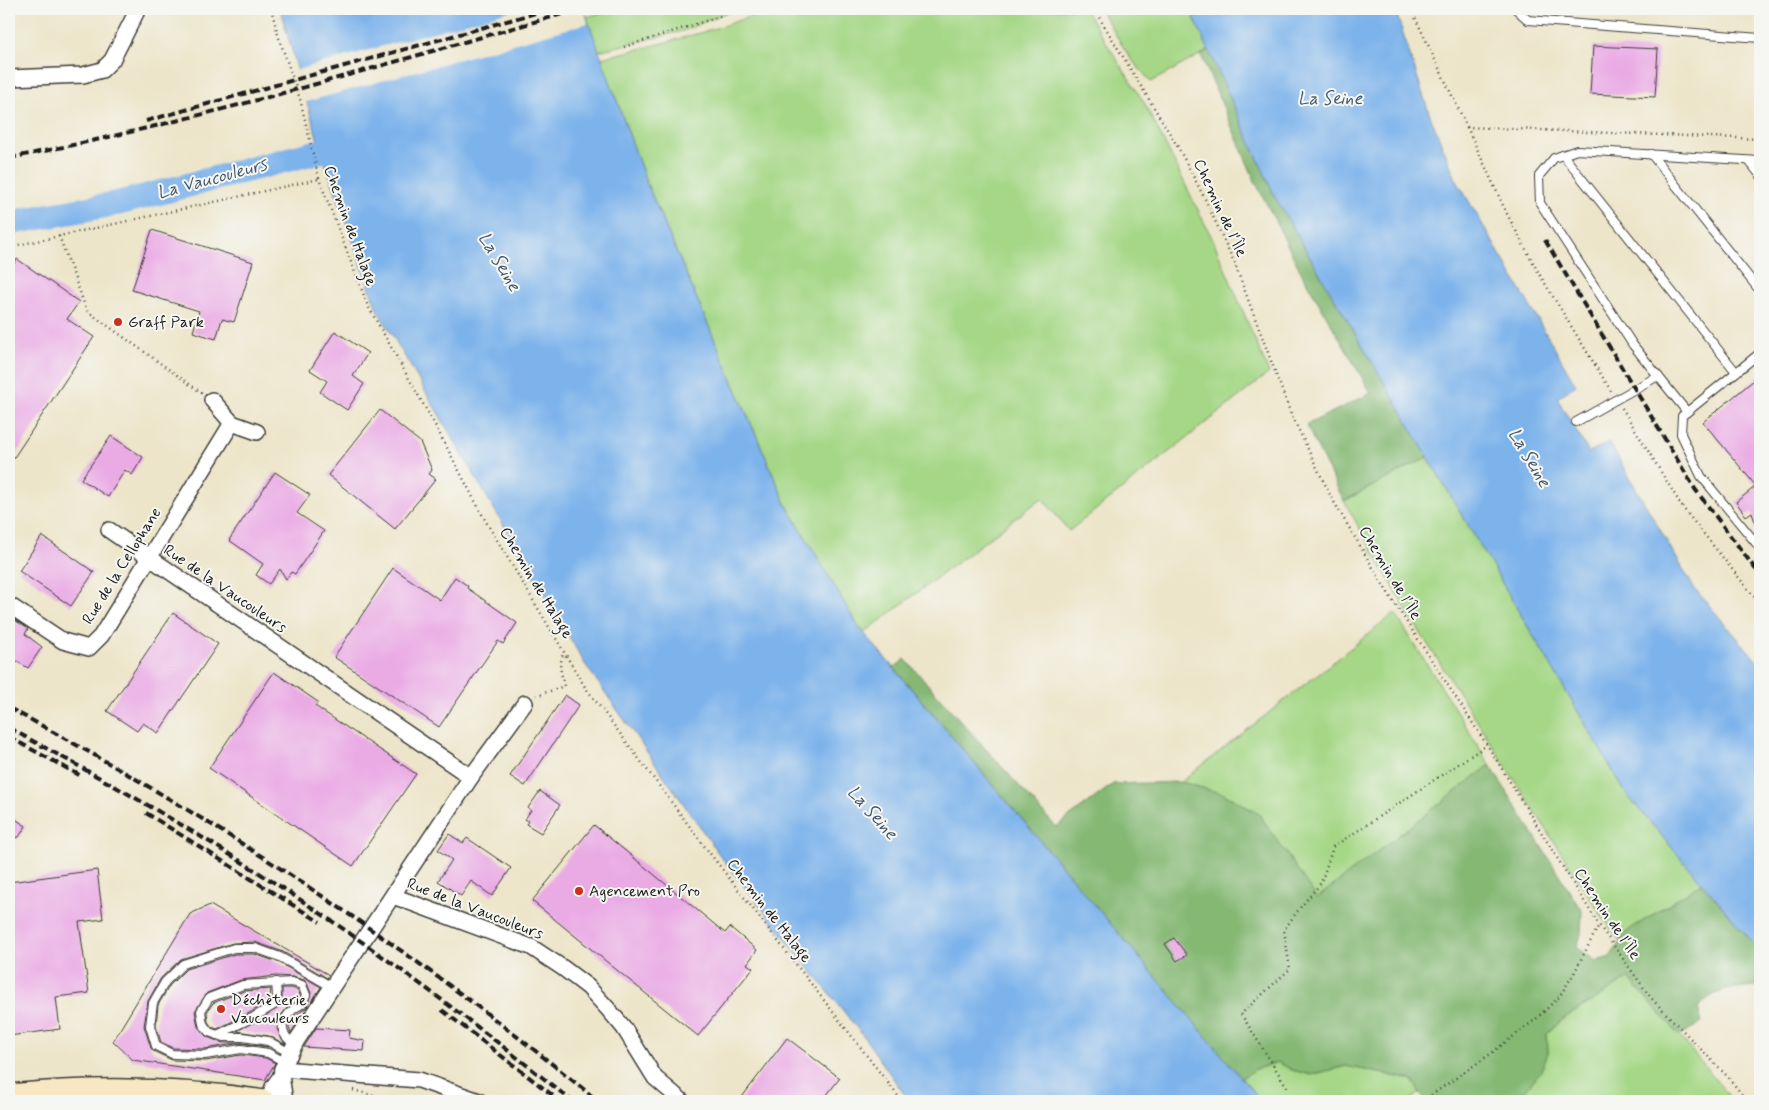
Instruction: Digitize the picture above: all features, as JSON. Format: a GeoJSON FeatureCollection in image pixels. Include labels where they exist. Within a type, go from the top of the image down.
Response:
{"type":"FeatureCollection","features":[{"type":"Feature","properties":{"kind":"main road"},"geometry":{"type":"LineString","coordinates":[[9,1095],[79,1091],[162,1092],[220,1095],[264,1101]]}},
{"type":"Feature","properties":{"kind":"street"},"geometry":{"type":"LineString","coordinates":[[9,78],[83,75],[102,70],[112,60],[138,9]]}},
{"type":"Feature","properties":{"kind":"street"},"geometry":{"type":"LineString","coordinates":[[212,400],[232,423],[257,432]]}},
{"type":"Feature","properties":{"kind":"street","name":"Rue de la Cellophane"},"geometry":{"type":"LineString","coordinates":[[9,605],[63,641],[89,648],[101,636],[232,423]]}},
{"type":"Feature","properties":{"kind":"street","name":"Rue de la Vaucouleurs"},"geometry":{"type":"LineString","coordinates":[[109,530],[471,777]]}},
{"type":"Feature","properties":{"kind":"street","name":"Rue de la Vaucouleurs"},"geometry":{"type":"LineString","coordinates":[[525,703],[471,777],[393,896],[532,947],[563,968],[588,987],[608,1009],[624,1028],[656,1078],[682,1101]]}},
{"type":"Feature","properties":{"kind":"street"},"geometry":{"type":"LineString","coordinates":[[268,1101],[273,1086],[287,1061],[332,988],[393,896]]}},
{"type":"Feature","properties":{"kind":"street"},"geometry":{"type":"LineString","coordinates":[[285,1101],[287,1061]]}},
{"type":"Feature","properties":{"kind":"street"},"geometry":{"type":"LineString","coordinates":[[287,1061],[419,1080],[479,1101]]}},
{"type":"Feature","properties":{"kind":"lane"},"geometry":{"type":"LineString","coordinates":[[1516,9],[1528,20],[1760,38]]}},
{"type":"Feature","properties":{"kind":"lane"},"geometry":{"type":"LineString","coordinates":[[1687,412],[1633,344],[1540,203],[1538,176],[1554,158],[1577,150],[1760,161]]}},
{"type":"Feature","properties":{"kind":"lane"},"geometry":{"type":"LineString","coordinates":[[1651,154],[1760,291]]}},
{"type":"Feature","properties":{"kind":"lane"},"geometry":{"type":"LineString","coordinates":[[1563,155],[1736,372]]}},
{"type":"Feature","properties":{"kind":"lane"},"geometry":{"type":"LineString","coordinates":[[1749,161],[1760,175]]}},
{"type":"Feature","properties":{"kind":"lane"},"geometry":{"type":"LineString","coordinates":[[1760,353],[1682,416],[1681,434],[1701,476],[1760,548]]}},
{"type":"Feature","properties":{"kind":"lane"},"geometry":{"type":"LineString","coordinates":[[1576,422],[1658,376]]}},
{"type":"Feature","properties":{"kind":"lane"},"geometry":{"type":"LineString","coordinates":[[287,1061],[268,1053],[241,1049],[206,1055],[172,1054],[156,1046],[150,1026],[153,1003],[165,982],[183,964],[234,948],[255,948],[280,957],[332,988]]}},
{"type":"Feature","properties":{"kind":"lane"},"geometry":{"type":"LineString","coordinates":[[276,982],[292,982],[302,985],[306,995],[302,1004],[294,1008],[285,1018],[282,1029],[286,1039],[287,1061],[268,1041],[243,1037],[223,1037],[209,1032],[203,1024],[201,1011],[209,998],[243,985],[276,982]]}},
{"type":"Feature","properties":{"kind":"lane"},"geometry":{"type":"LineString","coordinates":[[216,1035],[274,1006],[277,996],[276,982]]}},
{"type":"Feature","properties":{"kind":"path","name":"Chemin de Halage"},"geometry":{"type":"LineString","coordinates":[[271,9],[300,99],[320,179],[368,306],[435,425],[485,520],[585,687],[705,847],[902,1101]]}},
{"type":"Feature","properties":{"kind":"path"},"geometry":{"type":"LineString","coordinates":[[624,47],[743,9]]}},
{"type":"Feature","properties":{"kind":"path","name":"Chemin de l'Île"},"geometry":{"type":"LineString","coordinates":[[1094,9],[1178,147],[1204,197],[1234,262],[1291,414],[1331,497],[1392,598],[1487,745],[1599,925],[1651,998],[1729,1078],[1746,1101]]}},
{"type":"Feature","properties":{"kind":"path"},"geometry":{"type":"LineString","coordinates":[[1411,9],[1508,216],[1531,260],[1683,508],[1760,604]]}},
{"type":"Feature","properties":{"kind":"path"},"geometry":{"type":"LineString","coordinates":[[1467,127],[1760,139]]}},
{"type":"Feature","properties":{"kind":"path"},"geometry":{"type":"LineString","coordinates":[[9,247],[320,179]]}},
{"type":"Feature","properties":{"kind":"path"},"geometry":{"type":"LineString","coordinates":[[60,236],[87,311],[212,400]]}},
{"type":"Feature","properties":{"kind":"path"},"geometry":{"type":"LineString","coordinates":[[525,703],[536,696],[564,686],[560,667],[563,651]]}},
{"type":"Feature","properties":{"kind":"path"},"geometry":{"type":"LineString","coordinates":[[1287,1087],[1241,1014],[1290,969],[1284,930],[1299,908],[1321,883],[1333,847],[1487,745]]}},
{"type":"Feature","properties":{"kind":"path"},"geometry":{"type":"LineString","coordinates":[[1423,1101],[1536,1020],[1559,997],[1573,975],[1599,925]]}},
{"type":"Feature","properties":{"kind":"green space"},"geometry":{"type":"Polygon","coordinates":[[[616,9],[734,9],[683,31],[598,51],[586,17],[616,9]]]}},
{"type":"Feature","properties":{"kind":"green space"},"geometry":{"type":"Polygon","coordinates":[[[769,9],[1085,9],[1145,104],[1213,240],[1269,373],[1069,531],[1042,498],[864,633],[858,626],[786,504],[647,184],[601,58],[686,37],[769,9]]]}},
{"type":"Feature","properties":{"kind":"green space"},"geometry":{"type":"Polygon","coordinates":[[[1100,9],[1190,9],[1209,50],[1151,82],[1130,58],[1100,9]]]}},
{"type":"Feature","properties":{"kind":"green space"},"geometry":{"type":"Polygon","coordinates":[[[1209,50],[1276,199],[1428,457],[1344,501],[1306,425],[1371,393],[1302,274],[1255,181],[1201,55],[1209,50]]]}},
{"type":"Feature","properties":{"kind":"green space"},"geometry":{"type":"Polygon","coordinates":[[[1428,457],[1627,795],[1702,883],[1626,932],[1620,941],[1603,918],[1409,615],[1344,501],[1428,457]]]}},
{"type":"Feature","properties":{"kind":"green space"},"geometry":{"type":"Polygon","coordinates":[[[1395,613],[1490,765],[1317,899],[1259,814],[1224,794],[1181,782],[1395,613]]]}},
{"type":"Feature","properties":{"kind":"green space"},"geometry":{"type":"Polygon","coordinates":[[[905,659],[1056,827],[1113,784],[1181,782],[1224,794],[1259,814],[1317,898],[1490,765],[1582,911],[1581,934],[1577,948],[1596,961],[1610,957],[1626,932],[1702,883],[1760,951],[1760,990],[1756,986],[1717,993],[1698,1008],[1702,1023],[1679,1035],[1629,978],[1563,1019],[1547,1034],[1548,1053],[1541,1071],[1524,1092],[1511,1101],[1425,1101],[1412,1080],[1346,1066],[1311,1075],[1292,1070],[1278,1062],[1256,1069],[1241,1078],[894,668],[905,659]]]}},
{"type":"Feature","properties":{"kind":"green space"},"geometry":{"type":"Polygon","coordinates":[[[1629,978],[1733,1101],[1511,1101],[1524,1092],[1548,1053],[1547,1034],[1563,1019],[1629,978]]]}},
{"type":"Feature","properties":{"kind":"green space"},"geometry":{"type":"Polygon","coordinates":[[[1278,1062],[1292,1070],[1311,1075],[1346,1066],[1413,1080],[1420,1093],[1408,1101],[1261,1101],[1241,1078],[1256,1069],[1278,1062]]]}},
{"type":"Feature","properties":{"kind":"water"},"geometry":{"type":"Polygon","coordinates":[[[280,9],[584,9],[647,184],[786,504],[858,626],[1261,1101],[909,1101],[864,1037],[721,857],[585,664],[377,309],[321,151],[280,9]]]}},
{"type":"Feature","properties":{"kind":"water","name":"La Seine"},"geometry":{"type":"Polygon","coordinates":[[[1190,9],[1395,9],[1429,113],[1456,179],[1576,385],[1557,398],[1589,453],[1609,442],[1694,588],[1760,664],[1760,951],[1627,795],[1276,199],[1190,9]]]}},
{"type":"Feature","properties":{"kind":"pier"},"geometry":{"type":"Polygon","coordinates":[[[517,9],[584,9],[588,23],[306,102],[297,70],[517,9]]]}},
{"type":"Feature","properties":{"kind":"building"},"geometry":{"type":"Polygon","coordinates":[[[1593,46],[1658,49],[1655,97],[1590,94],[1593,46]]]}},
{"type":"Feature","properties":{"kind":"building"},"geometry":{"type":"Polygon","coordinates":[[[152,230],[253,262],[234,322],[222,319],[216,339],[193,332],[199,311],[132,290],[152,230]]]}},
{"type":"Feature","properties":{"kind":"building"},"geometry":{"type":"Polygon","coordinates":[[[17,259],[79,302],[67,319],[94,337],[9,465],[9,271],[17,259]]]}},
{"type":"Feature","properties":{"kind":"building"},"geometry":{"type":"Polygon","coordinates":[[[335,331],[368,353],[353,376],[364,384],[347,410],[320,392],[327,381],[310,370],[335,331]]]}},
{"type":"Feature","properties":{"kind":"building"},"geometry":{"type":"Polygon","coordinates":[[[1760,375],[1760,530],[1757,530],[1752,512],[1746,516],[1736,502],[1756,486],[1703,422],[1760,375]]]}},
{"type":"Feature","properties":{"kind":"building"},"geometry":{"type":"Polygon","coordinates":[[[380,410],[420,442],[432,470],[429,474],[436,479],[395,529],[328,475],[380,410]]]}},
{"type":"Feature","properties":{"kind":"building"},"geometry":{"type":"Polygon","coordinates":[[[111,436],[143,457],[132,475],[125,470],[108,497],[81,479],[111,436]]]}},
{"type":"Feature","properties":{"kind":"building"},"geometry":{"type":"Polygon","coordinates":[[[275,472],[310,495],[297,513],[324,531],[295,574],[291,572],[286,579],[280,569],[269,584],[256,575],[263,564],[229,540],[275,472]]]}},
{"type":"Feature","properties":{"kind":"building"},"geometry":{"type":"Polygon","coordinates":[[[42,536],[94,572],[71,606],[19,571],[42,536]]]}},
{"type":"Feature","properties":{"kind":"building"},"geometry":{"type":"Polygon","coordinates":[[[393,568],[440,600],[455,577],[468,586],[467,588],[517,623],[503,644],[498,641],[439,727],[334,657],[393,568]]]}},
{"type":"Feature","properties":{"kind":"building"},"geometry":{"type":"Polygon","coordinates":[[[173,613],[218,644],[158,733],[143,723],[137,731],[107,711],[173,613]]]}},
{"type":"Feature","properties":{"kind":"building"},"geometry":{"type":"Polygon","coordinates":[[[9,616],[28,629],[25,634],[42,647],[28,668],[9,656],[9,616]]]}},
{"type":"Feature","properties":{"kind":"building"},"geometry":{"type":"Polygon","coordinates":[[[274,672],[318,702],[315,706],[416,774],[353,866],[209,768],[274,672]]]}},
{"type":"Feature","properties":{"kind":"building"},"geometry":{"type":"Polygon","coordinates":[[[565,695],[579,705],[525,786],[510,776],[565,695]]]}},
{"type":"Feature","properties":{"kind":"building"},"geometry":{"type":"Polygon","coordinates":[[[540,791],[560,805],[541,833],[526,824],[528,821],[525,819],[531,810],[528,808],[540,791]]]}},
{"type":"Feature","properties":{"kind":"building"},"geometry":{"type":"Polygon","coordinates":[[[9,815],[26,826],[19,837],[9,839],[9,815]]]}},
{"type":"Feature","properties":{"kind":"building"},"geometry":{"type":"Polygon","coordinates":[[[594,825],[725,933],[730,927],[757,950],[747,964],[753,968],[698,1036],[532,901],[594,825]]]}},
{"type":"Feature","properties":{"kind":"building"},"geometry":{"type":"Polygon","coordinates":[[[449,834],[463,843],[467,838],[511,868],[492,896],[471,881],[461,896],[438,881],[452,860],[438,850],[449,834]]]}},
{"type":"Feature","properties":{"kind":"building"},"geometry":{"type":"Polygon","coordinates":[[[97,870],[103,919],[79,922],[89,993],[56,997],[60,1029],[9,1036],[9,882],[97,870]]]}},
{"type":"Feature","properties":{"kind":"building"},"geometry":{"type":"Polygon","coordinates":[[[210,905],[329,975],[327,978],[283,952],[255,942],[233,943],[181,959],[161,978],[148,1001],[144,1026],[153,1051],[172,1060],[206,1061],[241,1055],[266,1058],[275,1063],[265,1080],[133,1060],[113,1041],[190,914],[210,905]]]}},
{"type":"Feature","properties":{"kind":"building"},"geometry":{"type":"Polygon","coordinates":[[[1174,938],[1187,955],[1177,961],[1165,944],[1174,938]]]}},
{"type":"Feature","properties":{"kind":"building"},"geometry":{"type":"Polygon","coordinates":[[[235,954],[254,954],[278,962],[321,987],[291,1033],[289,1028],[291,1020],[307,1007],[311,993],[304,980],[276,976],[241,980],[207,993],[195,1011],[198,1027],[207,1037],[223,1043],[240,1043],[205,1049],[173,1048],[161,1042],[156,1026],[158,1005],[170,985],[186,969],[235,954]]]}},
{"type":"Feature","properties":{"kind":"building"},"geometry":{"type":"Polygon","coordinates":[[[282,988],[298,990],[300,995],[298,1000],[286,1009],[278,1020],[277,1029],[285,1044],[269,1036],[237,1031],[277,1009],[282,998],[282,988]]]}},
{"type":"Feature","properties":{"kind":"building"},"geometry":{"type":"Polygon","coordinates":[[[271,989],[269,1001],[251,1012],[217,1029],[208,1022],[207,1012],[213,1003],[244,991],[271,989]]]}},
{"type":"Feature","properties":{"kind":"building"},"geometry":{"type":"Polygon","coordinates":[[[316,1028],[350,1030],[349,1038],[365,1041],[364,1051],[304,1047],[316,1028]]]}},
{"type":"Feature","properties":{"kind":"building"},"geometry":{"type":"Polygon","coordinates":[[[787,1038],[840,1078],[822,1101],[739,1101],[787,1038]]]}},
{"type":"Feature","properties":{"kind":"waterway","name":"La Vaucouleurs"},"geometry":{"type":"LineString","coordinates":[[9,223],[119,203],[321,151],[353,138]]}},
{"type":"Feature","properties":{"kind":"railway"},"geometry":{"type":"LineString","coordinates":[[146,121],[550,9]]}},
{"type":"Feature","properties":{"kind":"railway"},"geometry":{"type":"LineString","coordinates":[[9,158],[153,127],[225,109],[580,9]]}},
{"type":"Feature","properties":{"kind":"railway"},"geometry":{"type":"LineString","coordinates":[[1545,240],[1695,489],[1760,575]]}},
{"type":"Feature","properties":{"kind":"railway"},"geometry":{"type":"LineString","coordinates":[[9,708],[163,795],[313,890],[458,992],[598,1101]]}},
{"type":"Feature","properties":{"kind":"railway"},"geometry":{"type":"LineString","coordinates":[[9,728],[175,821],[318,911],[447,1004],[572,1101]]}},
{"type":"Feature","properties":{"kind":"railway"},"geometry":{"type":"LineString","coordinates":[[9,737],[81,776]]}},
{"type":"Feature","properties":{"kind":"railway"},"geometry":{"type":"LineString","coordinates":[[146,813],[320,922]]}},
{"type":"Feature","properties":{"kind":"railway"},"geometry":{"type":"LineString","coordinates":[[442,1010],[560,1101]]}},
{"type":"Feature","properties":{"kind":"place","name":"Graff Park"},"geometry":{"type":"Point","coordinates":[118,322]}},
{"type":"Feature","properties":{"kind":"place","name":"Agencement Pro"},"geometry":{"type":"Point","coordinates":[579,891]}},
{"type":"Feature","properties":{"kind":"place","name":"Déchèterie Vaucouleurs"},"geometry":{"type":"Point","coordinates":[221,1009]}}]}
